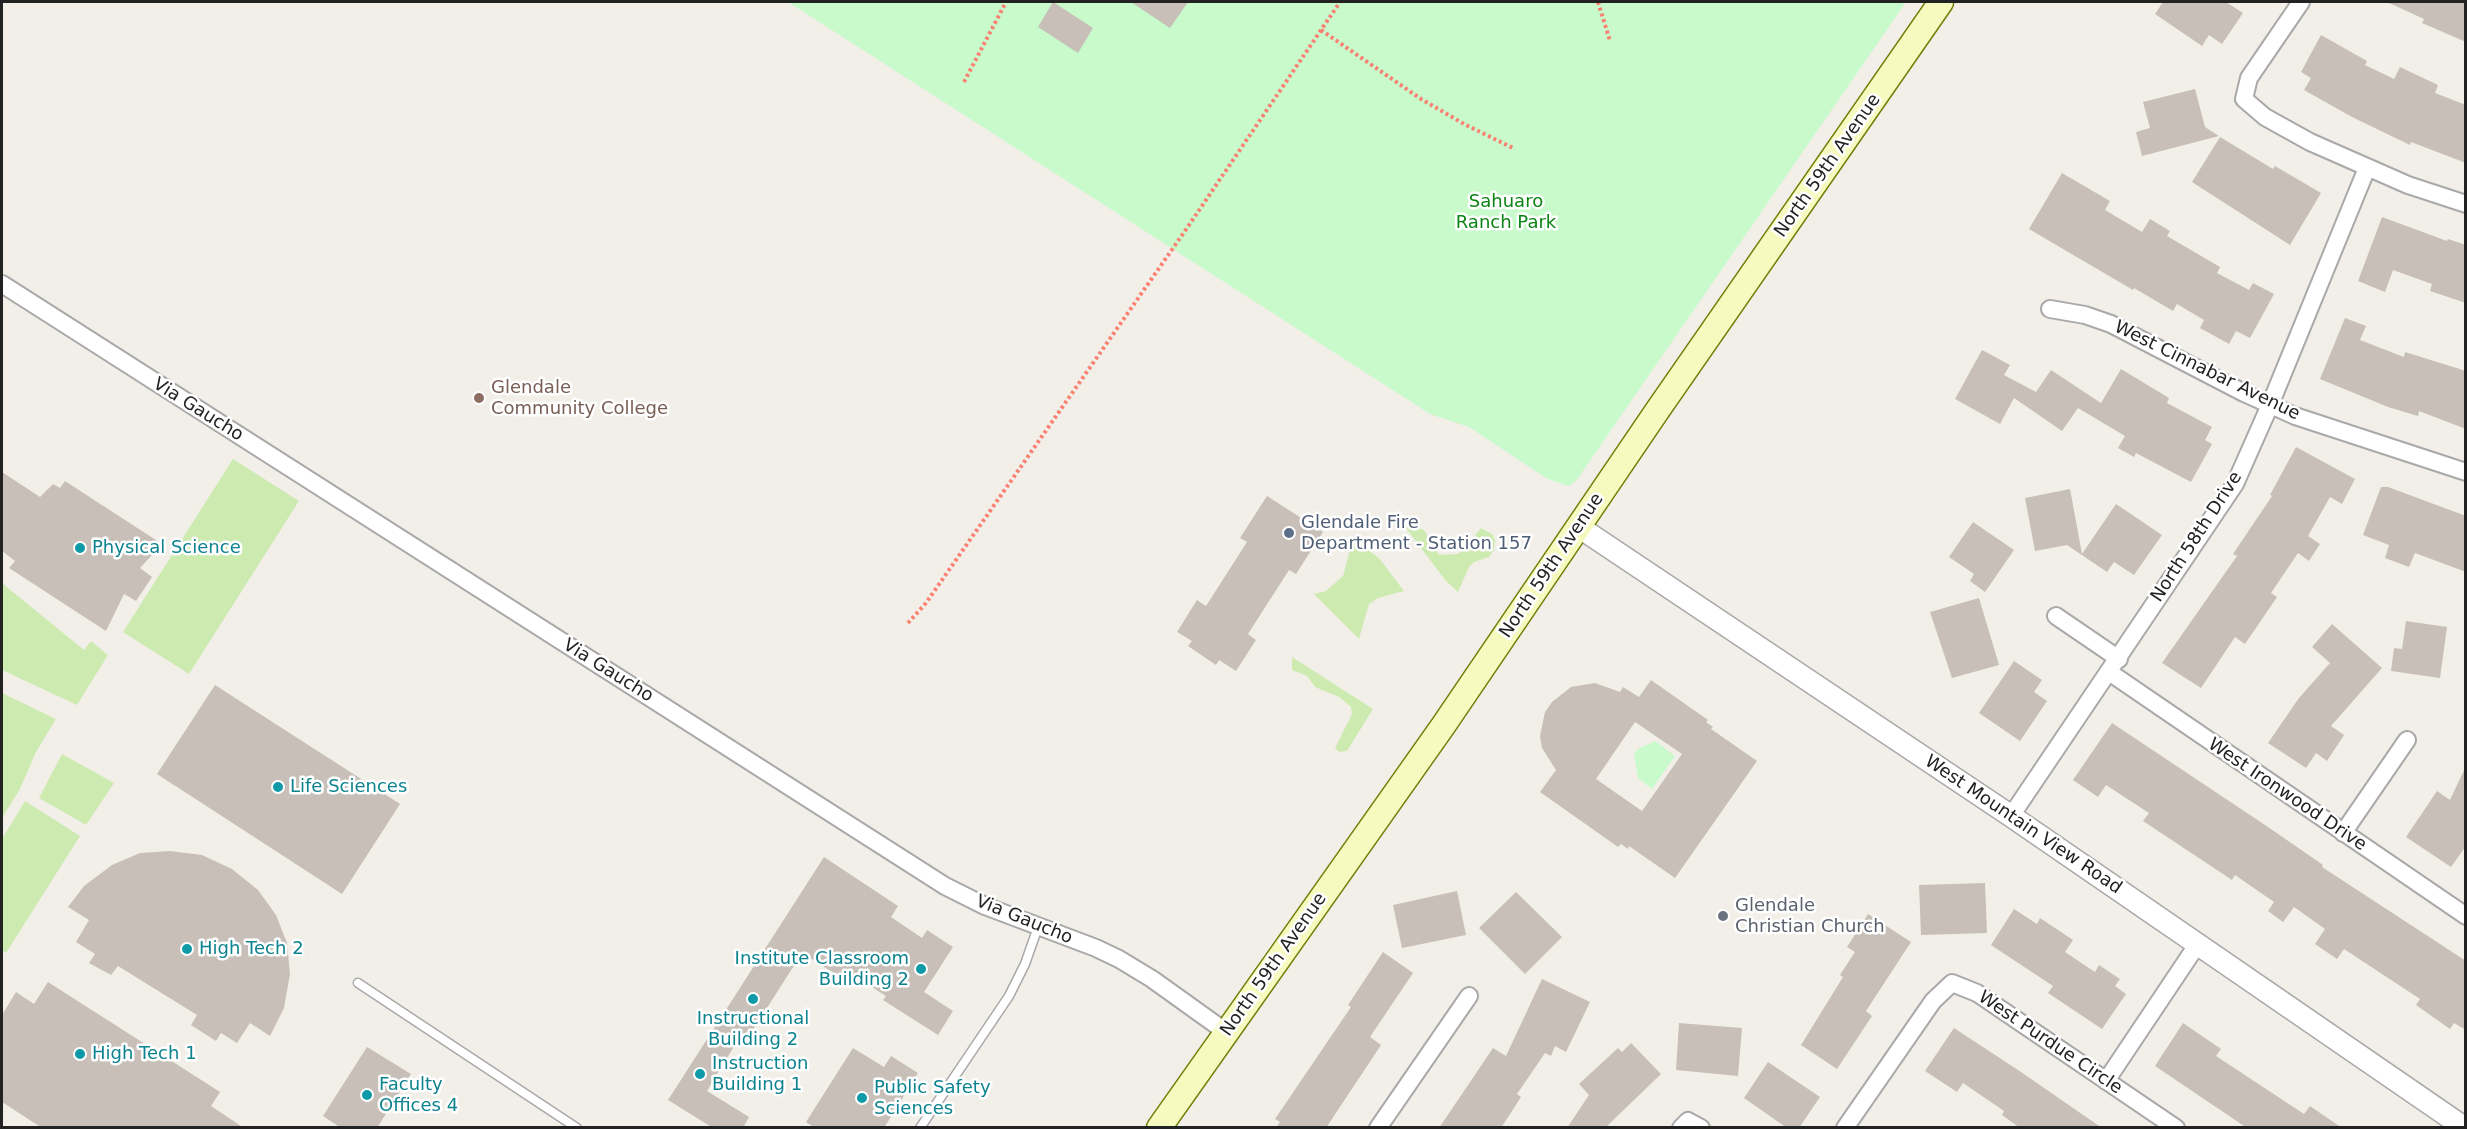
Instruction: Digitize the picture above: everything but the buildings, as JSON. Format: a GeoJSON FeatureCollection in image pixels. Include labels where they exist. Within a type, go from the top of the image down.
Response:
{"type":"FeatureCollection","features":[{"type":"Feature","properties":{"kind":"main road","name":"North 59th Avenue"},"geometry":{"type":"LineString","coordinates":[[1159,1128],[1432,741],[1941,2]]}},
{"type":"Feature","properties":{"kind":"street"},"geometry":{"type":"LineString","coordinates":[[2301,2],[2249,78],[2244,99],[2265,117],[2301,137],[2408,185],[2466,204]]}},
{"type":"Feature","properties":{"kind":"street","name":"North 58th Drive"},"geometry":{"type":"LineString","coordinates":[[2011,816],[2235,484],[2270,405],[2367,168]]}},
{"type":"Feature","properties":{"kind":"street","name":"Via Gaucho"},"geometry":{"type":"LineString","coordinates":[[2,284],[945,886],[985,906],[1096,948],[1127,964],[1160,984],[1226,1032]]}},
{"type":"Feature","properties":{"kind":"street","name":"West Cinnabar Avenue"},"geometry":{"type":"LineString","coordinates":[[2050,309],[2085,315],[2111,324],[2270,405],[2346,434],[2466,472]]}},
{"type":"Feature","properties":{"kind":"street","name":"West Mountain View Road"},"geometry":{"type":"LineString","coordinates":[[1579,527],[2011,816],[2465,1128]]}},
{"type":"Feature","properties":{"kind":"street","name":"West Ironwood Drive"},"geometry":{"type":"LineString","coordinates":[[2056,616],[2114,665],[2343,833],[2466,916]]}},
{"type":"Feature","properties":{"kind":"street"},"geometry":{"type":"LineString","coordinates":[[2343,833],[2407,740]]}},
{"type":"Feature","properties":{"kind":"street"},"geometry":{"type":"LineString","coordinates":[[2106,1081],[2198,945]]}},
{"type":"Feature","properties":{"kind":"street","name":"West Purdue Circle"},"geometry":{"type":"LineString","coordinates":[[1845,1128],[1933,1001],[1952,983],[1977,993],[2176,1128]]}},
{"type":"Feature","properties":{"kind":"street"},"geometry":{"type":"LineString","coordinates":[[1378,1128],[1469,996]]}},
{"type":"Feature","properties":{"kind":"lane"},"geometry":{"type":"LineString","coordinates":[[920,1128],[1012,991],[1025,964],[1038,927]]}},
{"type":"Feature","properties":{"kind":"lane"},"geometry":{"type":"LineString","coordinates":[[358,982],[577,1128]]}},
{"type":"Feature","properties":{"kind":"path"},"geometry":{"type":"LineString","coordinates":[[964,82],[1006,2]]}},
{"type":"Feature","properties":{"kind":"path"},"geometry":{"type":"LineString","coordinates":[[908,623],[926,603],[1187,228],[1340,2]]}},
{"type":"Feature","properties":{"kind":"path"},"geometry":{"type":"LineString","coordinates":[[1598,2],[1610,41]]}},
{"type":"Feature","properties":{"kind":"path"},"geometry":{"type":"LineString","coordinates":[[1321,30],[1421,99],[1464,124],[1515,149]]}},
{"type":"Feature","properties":{"kind":"green space","name":"Sahuaro Ranch Park"},"geometry":{"type":"Polygon","coordinates":[[[788,2],[1906,2],[1576,481],[1568,486],[1546,478],[1469,427],[1430,414],[788,2]]]}},
{"type":"Feature","properties":{"kind":"green space"},"geometry":{"type":"Polygon","coordinates":[[[233,459],[299,501],[189,674],[123,632],[233,459]]]}},
{"type":"Feature","properties":{"kind":"green space"},"geometry":{"type":"Polygon","coordinates":[[[1413,525],[1424,530],[1439,555],[1458,554],[1481,528],[1492,534],[1495,540],[1494,550],[1489,557],[1474,562],[1469,567],[1458,592],[1446,581],[1405,527],[1413,525]]]}},
{"type":"Feature","properties":{"kind":"green space"},"geometry":{"type":"Polygon","coordinates":[[[1353,539],[1379,558],[1404,591],[1378,598],[1369,604],[1359,639],[1314,594],[1326,591],[1343,576],[1353,539]]]}},
{"type":"Feature","properties":{"kind":"green space"},"geometry":{"type":"Polygon","coordinates":[[[2,583],[84,650],[91,641],[108,655],[77,705],[2,670],[2,583]]]}},
{"type":"Feature","properties":{"kind":"green space"},"geometry":{"type":"Polygon","coordinates":[[[1292,657],[1373,709],[1347,751],[1339,752],[1335,748],[1352,714],[1351,707],[1339,697],[1315,687],[1307,676],[1292,670],[1292,657]]]}},
{"type":"Feature","properties":{"kind":"green space"},"geometry":{"type":"Polygon","coordinates":[[[2,693],[56,719],[36,752],[20,789],[2,818],[2,693]]]}},
{"type":"Feature","properties":{"kind":"green space"},"geometry":{"type":"Polygon","coordinates":[[[1655,741],[1675,756],[1652,789],[1638,778],[1634,754],[1638,749],[1655,741]]]}},
{"type":"Feature","properties":{"kind":"green space"},"geometry":{"type":"Polygon","coordinates":[[[62,754],[114,783],[86,825],[39,798],[62,754]]]}},
{"type":"Feature","properties":{"kind":"green space"},"geometry":{"type":"Polygon","coordinates":[[[25,801],[80,836],[6,953],[2,950],[2,839],[25,801]]]}},
{"type":"Feature","properties":{"kind":"place","name":"Glendale Community College"},"geometry":{"type":"Point","coordinates":[479,398]}},
{"type":"Feature","properties":{"kind":"place","name":"Glendale Fire Department - Station 157"},"geometry":{"type":"Point","coordinates":[1289,533]}},
{"type":"Feature","properties":{"kind":"place","name":"Physical Science"},"geometry":{"type":"Point","coordinates":[80,548]}},
{"type":"Feature","properties":{"kind":"place","name":"Life Sciences"},"geometry":{"type":"Point","coordinates":[278,787]}},
{"type":"Feature","properties":{"kind":"place","name":"Glendale Christian Church"},"geometry":{"type":"Point","coordinates":[1723,916]}},
{"type":"Feature","properties":{"kind":"place","name":"High Tech 2"},"geometry":{"type":"Point","coordinates":[187,949]}},
{"type":"Feature","properties":{"kind":"place","name":"Institute Classroom Building 2"},"geometry":{"type":"Point","coordinates":[921,969]}},
{"type":"Feature","properties":{"kind":"place","name":"Instructional Building 2"},"geometry":{"type":"Point","coordinates":[753,999]}},
{"type":"Feature","properties":{"kind":"place","name":"High Tech 1"},"geometry":{"type":"Point","coordinates":[80,1054]}},
{"type":"Feature","properties":{"kind":"place","name":"Instruction Building 1"},"geometry":{"type":"Point","coordinates":[700,1074]}},
{"type":"Feature","properties":{"kind":"place","name":"Faculty Offices 4"},"geometry":{"type":"Point","coordinates":[367,1095]}},
{"type":"Feature","properties":{"kind":"place","name":"Public Safety Sciences"},"geometry":{"type":"Point","coordinates":[862,1098]}}]}
